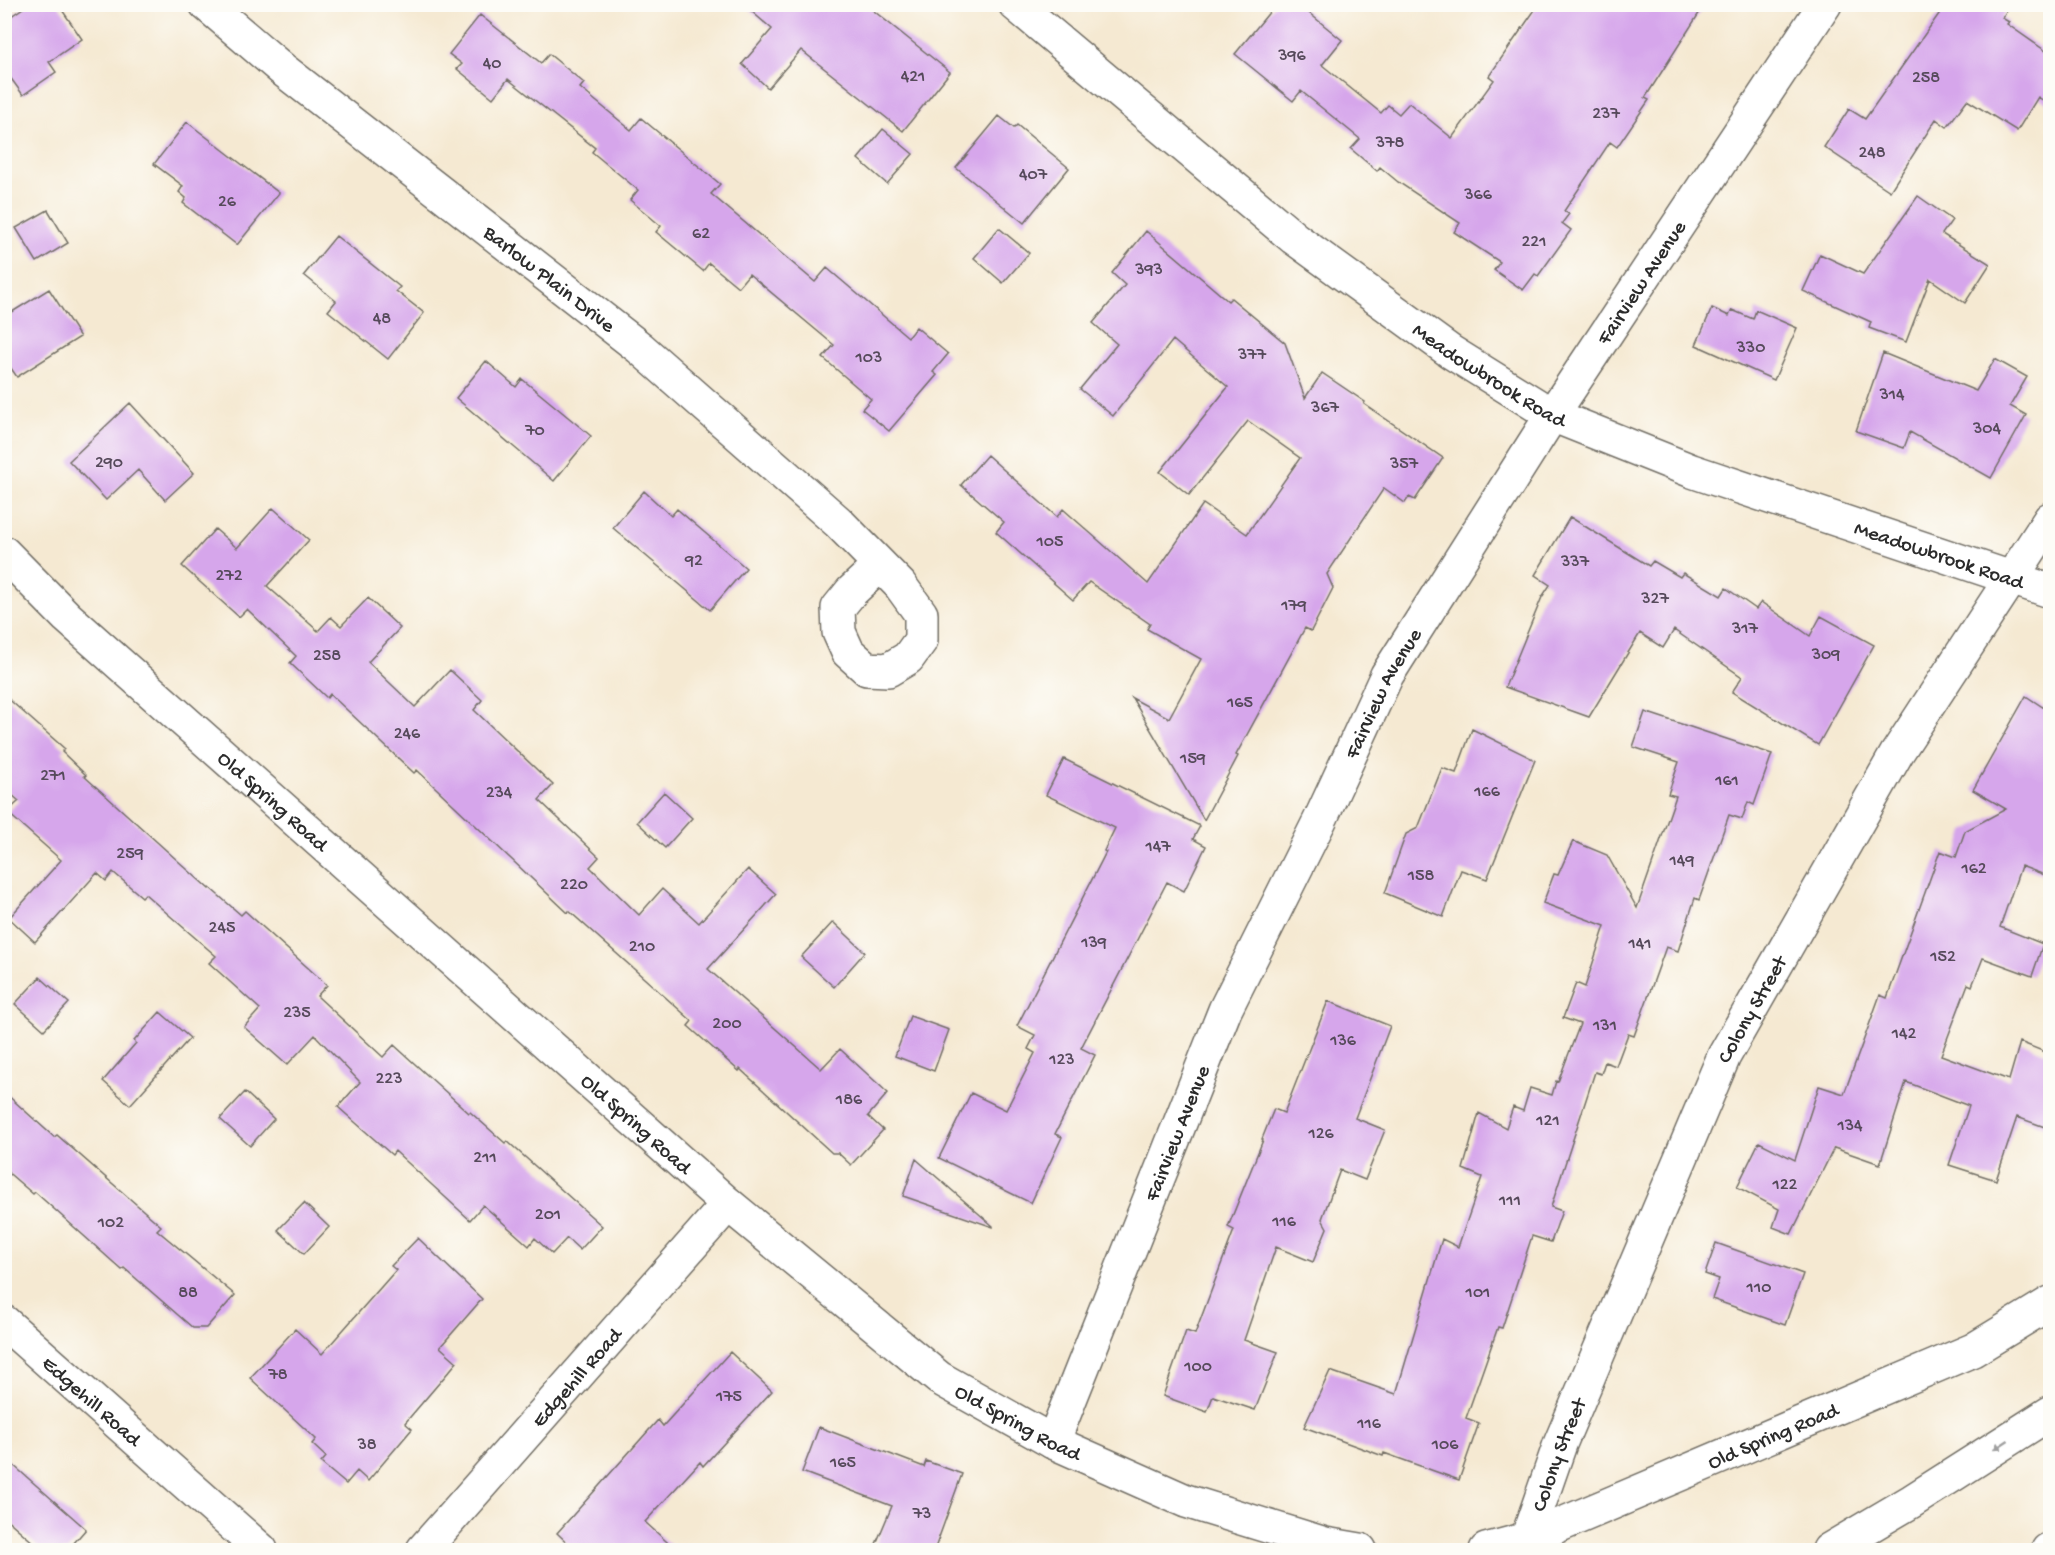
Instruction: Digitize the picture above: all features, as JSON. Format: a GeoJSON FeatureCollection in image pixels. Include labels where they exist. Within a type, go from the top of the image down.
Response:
{"type":"FeatureCollection","features":[{"type":"Feature","properties":{"kind":"main road","name":"Barlow Plain Drive"},"geometry":{"type":"LineString","coordinates":[[206,4],[282,69],[640,348],[838,522],[880,565]]}},
{"type":"Feature","properties":{"kind":"main road","name":"Meadowbrook Road"},"geometry":{"type":"LineString","coordinates":[[1015,4],[1294,238],[1451,352],[1552,415],[1692,471],[2050,591]]}},
{"type":"Feature","properties":{"kind":"main road","name":"Fairview Avenue"},"geometry":{"type":"LineString","coordinates":[[1053,1442],[1225,1010],[1320,820],[1387,675],[1552,415],[1825,4]]}},
{"type":"Feature","properties":{"kind":"main road","name":"Colony Street"},"geometry":{"type":"LineString","coordinates":[[1527,1539],[1560,1444],[1724,1056],[1897,753],[2050,519]]}},
{"type":"Feature","properties":{"kind":"main road","name":"Old Spring Road"},"geometry":{"type":"LineString","coordinates":[[4,553],[67,617],[728,1204],[939,1378],[1053,1442],[1186,1501],[1325,1545],[1360,1551]]}},
{"type":"Feature","properties":{"kind":"main road","name":"Edgehill Road"},"geometry":{"type":"LineString","coordinates":[[423,1551],[728,1204]]}},
{"type":"Feature","properties":{"kind":"main road","name":"Old Spring Road"},"geometry":{"type":"LineString","coordinates":[[1486,1551],[1527,1539],[1973,1350],[2050,1304]]}},
{"type":"Feature","properties":{"kind":"main road","name":"Edgehill Road"},"geometry":{"type":"LineString","coordinates":[[4,1322],[261,1551]]}},
{"type":"Feature","properties":{"kind":"main road"},"geometry":{"type":"LineString","coordinates":[[1828,1551],[1912,1501],[2050,1413]]}},
{"type":"Feature","properties":{"kind":"building"},"geometry":{"type":"Polygon","coordinates":[[[29,4],[58,4],[82,39],[49,62],[56,72],[23,95],[4,69],[4,21],[29,4]]]}},
{"type":"Feature","properties":{"kind":"building"},"geometry":{"type":"Polygon","coordinates":[[[743,4],[865,4],[950,72],[903,131],[801,50],[768,88],[742,64],[772,29],[743,4]]]}},
{"type":"Feature","properties":{"kind":"building"},"geometry":{"type":"Polygon","coordinates":[[[1276,4],[1298,4],[1342,40],[1322,65],[1381,113],[1388,105],[1399,114],[1409,103],[1452,138],[1494,80],[1489,76],[1539,4],[1705,4],[1645,98],[1649,100],[1617,147],[1610,142],[1564,211],[1569,214],[1562,223],[1571,230],[1538,276],[1535,274],[1523,290],[1494,270],[1500,262],[1454,232],[1460,223],[1398,182],[1380,167],[1377,171],[1351,149],[1360,139],[1301,91],[1293,101],[1235,54],[1276,4]]]}},
{"type":"Feature","properties":{"kind":"building"},"geometry":{"type":"Polygon","coordinates":[[[1946,4],[2011,4],[2002,18],[2050,54],[2050,105],[2038,97],[2017,131],[1967,100],[1947,127],[1936,119],[1890,191],[1824,147],[1849,109],[1865,119],[1946,4]]]}},
{"type":"Feature","properties":{"kind":"building"},"geometry":{"type":"Polygon","coordinates":[[[480,15],[541,63],[549,54],[584,83],[580,88],[631,130],[641,118],[720,184],[711,194],[815,282],[827,268],[908,337],[916,327],[948,354],[933,372],[937,375],[889,431],[862,409],[871,399],[823,358],[834,345],[749,274],[738,287],[709,263],[703,271],[656,232],[661,226],[630,200],[638,190],[592,152],[595,148],[508,79],[493,98],[457,69],[462,64],[449,54],[480,15]]]}},
{"type":"Feature","properties":{"kind":"building"},"geometry":{"type":"Polygon","coordinates":[[[999,116],[1014,128],[1017,125],[1069,168],[1024,223],[956,168],[999,116]]]}},
{"type":"Feature","properties":{"kind":"building"},"geometry":{"type":"Polygon","coordinates":[[[187,122],[279,193],[237,245],[183,203],[186,198],[179,192],[183,186],[154,164],[187,122]]]}},
{"type":"Feature","properties":{"kind":"building"},"geometry":{"type":"Polygon","coordinates":[[[883,129],[913,154],[887,184],[858,159],[883,129]]]}},
{"type":"Feature","properties":{"kind":"building"},"geometry":{"type":"Polygon","coordinates":[[[1918,196],[1952,220],[1942,234],[1990,264],[1965,303],[1930,279],[1906,342],[1869,328],[1871,322],[1803,291],[1820,254],[1863,274],[1918,196]]]}},
{"type":"Feature","properties":{"kind":"building"},"geometry":{"type":"Polygon","coordinates":[[[48,210],[68,243],[37,262],[16,228],[48,210]]]}},
{"type":"Feature","properties":{"kind":"building"},"geometry":{"type":"Polygon","coordinates":[[[999,228],[1029,253],[1003,283],[974,258],[999,228]]]}},
{"type":"Feature","properties":{"kind":"building"},"geometry":{"type":"Polygon","coordinates":[[[1146,231],[1228,301],[1231,298],[1285,343],[1305,398],[1322,373],[1443,458],[1415,500],[1409,497],[1405,503],[1384,488],[1327,574],[1333,588],[1311,631],[1305,628],[1236,755],[1238,756],[1204,820],[1132,698],[1169,718],[1201,659],[1147,629],[1150,624],[1089,582],[1073,600],[996,532],[1004,522],[961,485],[987,455],[1057,517],[1063,509],[1148,584],[1203,504],[1247,534],[1300,458],[1248,421],[1189,495],[1160,472],[1228,387],[1173,340],[1113,416],[1080,389],[1117,344],[1093,323],[1125,285],[1112,273],[1146,231]]]}},
{"type":"Feature","properties":{"kind":"building"},"geometry":{"type":"Polygon","coordinates":[[[336,236],[400,287],[396,291],[424,313],[388,359],[328,311],[336,301],[304,275],[336,236]]]}},
{"type":"Feature","properties":{"kind":"building"},"geometry":{"type":"Polygon","coordinates":[[[49,289],[80,337],[17,377],[4,358],[4,317],[49,289]]]}},
{"type":"Feature","properties":{"kind":"building"},"geometry":{"type":"Polygon","coordinates":[[[1712,308],[1729,316],[1732,310],[1753,319],[1756,310],[1797,328],[1774,380],[1696,345],[1712,308]]]}},
{"type":"Feature","properties":{"kind":"building"},"geometry":{"type":"Polygon","coordinates":[[[1883,353],[1976,391],[1995,359],[2027,377],[2010,406],[2026,415],[1991,478],[1910,432],[1904,448],[1856,431],[1883,353]]]}},
{"type":"Feature","properties":{"kind":"building"},"geometry":{"type":"Polygon","coordinates":[[[486,361],[516,387],[522,379],[591,436],[554,481],[456,398],[486,361]]]}},
{"type":"Feature","properties":{"kind":"building"},"geometry":{"type":"Polygon","coordinates":[[[130,403],[194,473],[165,500],[138,470],[106,500],[69,461],[130,403]]]}},
{"type":"Feature","properties":{"kind":"building"},"geometry":{"type":"Polygon","coordinates":[[[644,491],[671,516],[677,509],[746,568],[710,610],[613,528],[644,491]]]}},
{"type":"Feature","properties":{"kind":"building"},"geometry":{"type":"Polygon","coordinates":[[[273,508],[309,540],[267,586],[318,631],[331,617],[341,626],[368,598],[400,628],[368,662],[415,707],[450,670],[482,700],[474,710],[553,785],[539,800],[599,857],[590,867],[639,915],[662,889],[699,923],[748,869],[776,894],[708,969],[821,1069],[840,1049],[888,1093],[868,1116],[883,1130],[851,1165],[838,1153],[832,1153],[740,1069],[739,1071],[688,1026],[692,1021],[569,911],[568,913],[417,770],[414,773],[330,694],[327,698],[290,663],[296,656],[247,609],[239,617],[182,566],[215,529],[237,548],[273,508]]]}},
{"type":"Feature","properties":{"kind":"building"},"geometry":{"type":"Polygon","coordinates":[[[1570,517],[1649,566],[1653,561],[1680,577],[1683,573],[1721,596],[1726,588],[1756,609],[1761,602],[1810,636],[1821,616],[1874,645],[1818,745],[1732,692],[1742,677],[1674,630],[1663,648],[1640,633],[1589,717],[1505,687],[1542,597],[1550,585],[1535,575],[1570,517]]]}},
{"type":"Feature","properties":{"kind":"building"},"geometry":{"type":"Polygon","coordinates":[[[4,695],[65,749],[62,752],[86,775],[84,776],[209,889],[241,915],[245,911],[327,985],[317,996],[383,1057],[394,1045],[469,1113],[505,1143],[507,1141],[602,1226],[580,1250],[567,1238],[552,1254],[535,1238],[529,1246],[483,1205],[470,1220],[395,1151],[392,1155],[338,1107],[360,1082],[315,1035],[287,1065],[244,1027],[260,1009],[209,963],[216,956],[145,894],[142,897],[113,872],[106,881],[97,873],[35,942],[9,918],[61,860],[7,812],[19,801],[4,788],[4,695]]]}},
{"type":"Feature","properties":{"kind":"building"},"geometry":{"type":"Polygon","coordinates":[[[2026,696],[2050,712],[2050,877],[2021,866],[2000,927],[2043,944],[2032,976],[1983,958],[1972,986],[1968,984],[1941,1055],[2009,1080],[2020,1042],[2050,1054],[2050,1129],[2017,1117],[1996,1180],[1949,1165],[1969,1106],[1906,1082],[1880,1164],[1834,1148],[1791,1234],[1773,1227],[1779,1209],[1737,1187],[1759,1142],[1795,1160],[1819,1086],[1844,1094],[1880,995],[1887,998],[1940,851],[1956,857],[1965,831],[2006,809],[1973,790],[2026,696]]]}},
{"type":"Feature","properties":{"kind":"building"},"geometry":{"type":"Polygon","coordinates":[[[1645,712],[1772,754],[1754,805],[1748,802],[1742,819],[1729,815],[1699,900],[1695,898],[1678,951],[1666,947],[1634,1036],[1628,1034],[1616,1066],[1605,1062],[1601,1074],[1595,1072],[1551,1207],[1562,1211],[1551,1242],[1532,1236],[1502,1328],[1498,1327],[1466,1418],[1479,1423],[1459,1480],[1384,1453],[1383,1456],[1304,1427],[1330,1371],[1396,1394],[1442,1239],[1458,1247],[1482,1177],[1463,1169],[1479,1113],[1506,1128],[1513,1107],[1523,1111],[1530,1088],[1552,1095],[1580,1024],[1563,1018],[1576,983],[1585,987],[1605,926],[1543,903],[1554,874],[1558,875],[1573,841],[1607,855],[1637,908],[1676,796],[1668,794],[1679,762],[1633,747],[1645,712]]]}},
{"type":"Feature","properties":{"kind":"building"},"geometry":{"type":"Polygon","coordinates":[[[1472,729],[1535,760],[1487,879],[1461,870],[1443,917],[1385,893],[1406,834],[1418,828],[1442,768],[1456,773],[1472,729]]]}},
{"type":"Feature","properties":{"kind":"building"},"geometry":{"type":"Polygon","coordinates":[[[1064,759],[1200,826],[1193,839],[1206,846],[1184,891],[1167,882],[1081,1048],[1095,1055],[1055,1134],[1062,1137],[1031,1203],[939,1158],[971,1093],[1006,1110],[1035,1053],[1028,1049],[1035,1035],[1017,1026],[1106,852],[1104,851],[1115,828],[1046,795],[1064,759]]]}},
{"type":"Feature","properties":{"kind":"building"},"geometry":{"type":"Polygon","coordinates":[[[664,792],[692,818],[665,848],[637,822],[664,792]]]}},
{"type":"Feature","properties":{"kind":"building"},"geometry":{"type":"Polygon","coordinates":[[[833,922],[865,952],[834,987],[801,957],[833,922]]]}},
{"type":"Feature","properties":{"kind":"building"},"geometry":{"type":"Polygon","coordinates":[[[40,977],[69,1003],[44,1030],[15,1004],[40,977]]]}},
{"type":"Feature","properties":{"kind":"building"},"geometry":{"type":"Polygon","coordinates":[[[1328,1001],[1390,1026],[1355,1118],[1385,1130],[1365,1180],[1340,1170],[1322,1219],[1327,1228],[1313,1262],[1276,1247],[1244,1340],[1278,1352],[1255,1410],[1213,1396],[1207,1412],[1163,1396],[1186,1331],[1195,1334],[1234,1230],[1228,1227],[1274,1109],[1284,1113],[1328,1001]]]}},
{"type":"Feature","properties":{"kind":"building"},"geometry":{"type":"Polygon","coordinates":[[[160,1012],[190,1038],[130,1105],[103,1081],[160,1012]]]}},
{"type":"Feature","properties":{"kind":"building"},"geometry":{"type":"Polygon","coordinates":[[[910,1016],[949,1030],[934,1071],[895,1056],[910,1016]]]}},
{"type":"Feature","properties":{"kind":"building"},"geometry":{"type":"Polygon","coordinates":[[[4,1092],[161,1226],[157,1230],[235,1295],[206,1328],[193,1328],[124,1268],[122,1270],[35,1192],[33,1194],[4,1169],[4,1092]]]}},
{"type":"Feature","properties":{"kind":"building"},"geometry":{"type":"Polygon","coordinates":[[[245,1092],[274,1119],[250,1146],[220,1119],[245,1092]]]}},
{"type":"Feature","properties":{"kind":"building"},"geometry":{"type":"Polygon","coordinates":[[[916,1159],[993,1226],[993,1227],[903,1196],[916,1159]]]}},
{"type":"Feature","properties":{"kind":"building"},"geometry":{"type":"Polygon","coordinates":[[[304,1203],[329,1227],[304,1254],[278,1230],[304,1203]]]}},
{"type":"Feature","properties":{"kind":"building"},"geometry":{"type":"Polygon","coordinates":[[[418,1238],[482,1299],[440,1347],[457,1362],[405,1423],[412,1429],[368,1481],[357,1471],[346,1484],[321,1463],[326,1457],[312,1444],[316,1439],[250,1378],[295,1329],[322,1354],[396,1270],[391,1266],[418,1238]]]}},
{"type":"Feature","properties":{"kind":"building"},"geometry":{"type":"Polygon","coordinates":[[[1716,1243],[1803,1274],[1785,1325],[1712,1299],[1719,1279],[1705,1274],[1716,1243]]]}},
{"type":"Feature","properties":{"kind":"building"},"geometry":{"type":"Polygon","coordinates":[[[730,1352],[772,1391],[703,1466],[700,1462],[645,1522],[677,1551],[576,1551],[557,1533],[658,1420],[663,1426],[730,1352]]]}},
{"type":"Feature","properties":{"kind":"building"},"geometry":{"type":"Polygon","coordinates":[[[819,1427],[924,1467],[926,1461],[962,1474],[934,1551],[873,1551],[892,1506],[802,1472],[819,1427]]]}},
{"type":"Feature","properties":{"kind":"building"},"geometry":{"type":"Polygon","coordinates":[[[4,1457],[86,1529],[67,1551],[43,1551],[4,1517],[4,1457]]]}}]}
